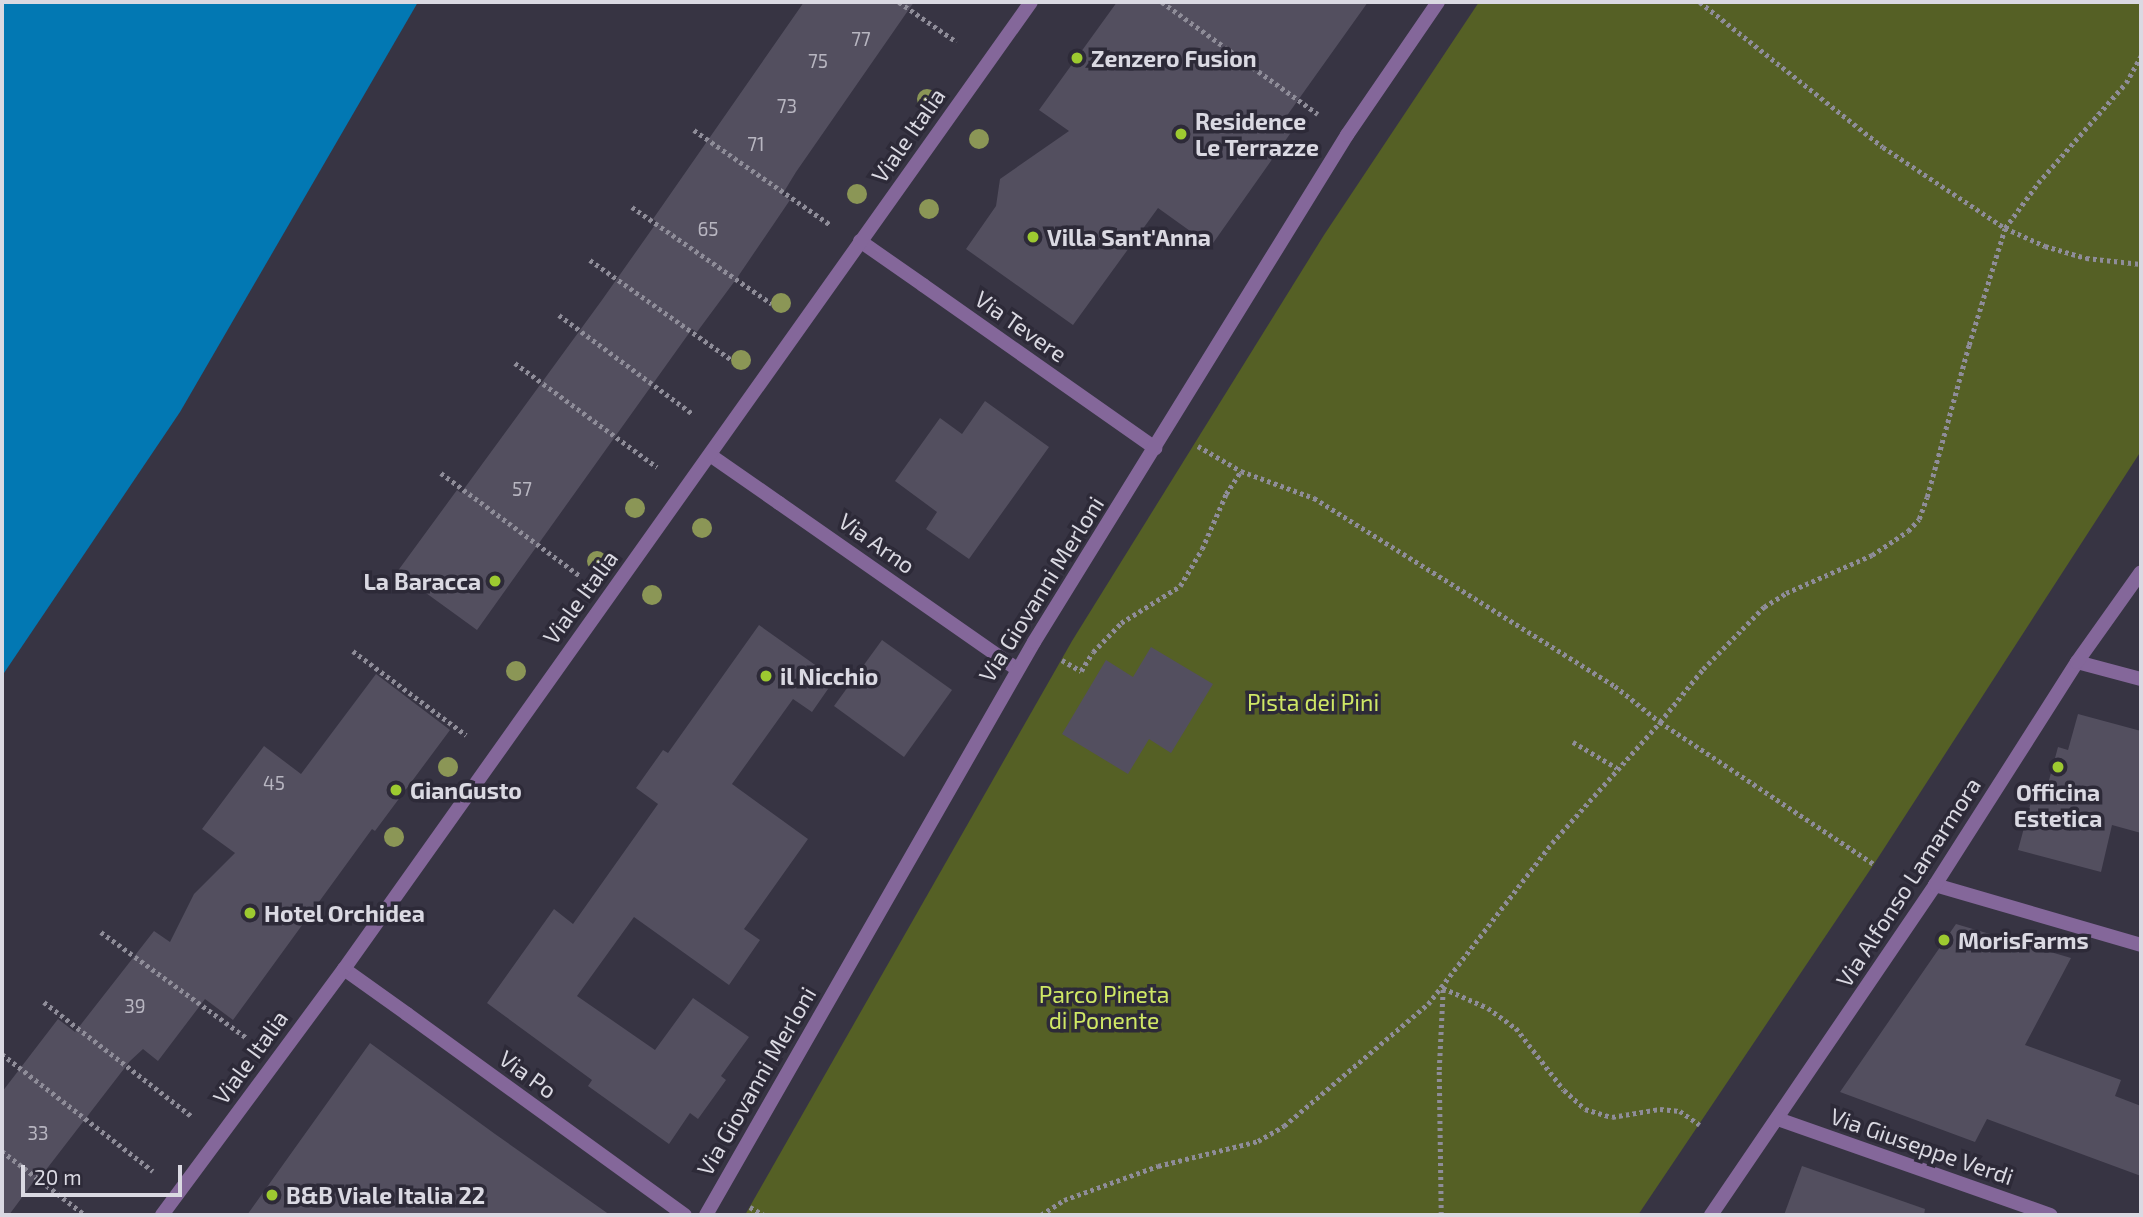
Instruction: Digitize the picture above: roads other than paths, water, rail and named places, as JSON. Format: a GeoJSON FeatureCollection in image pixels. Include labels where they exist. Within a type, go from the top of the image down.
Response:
{"type":"FeatureCollection","features":[{"type":"Feature","properties":{"kind":"street","name":"Viale Italia"},"geometry":{"type":"LineString","coordinates":[[162,1215],[344,969],[1031,2]]}},
{"type":"Feature","properties":{"kind":"street","name":"Via Giovanni Merloni"},"geometry":{"type":"LineString","coordinates":[[706,1215],[1017,669],[1347,135],[1438,2]]}},
{"type":"Feature","properties":{"kind":"street","name":"Via Tevere"},"geometry":{"type":"LineString","coordinates":[[859,243],[1155,448]]}},
{"type":"Feature","properties":{"kind":"street","name":"Via Arno"},"geometry":{"type":"LineString","coordinates":[[710,455],[1017,669]]}},
{"type":"Feature","properties":{"kind":"street","name":"Via Alfonso Lamarmora"},"geometry":{"type":"LineString","coordinates":[[1711,1215],[1935,885],[2077,662],[2141,572]]}},
{"type":"Feature","properties":{"kind":"street"},"geometry":{"type":"LineString","coordinates":[[2077,662],[2141,679]]}},
{"type":"Feature","properties":{"kind":"street"},"geometry":{"type":"LineString","coordinates":[[1935,885],[2141,945]]}},
{"type":"Feature","properties":{"kind":"street","name":"Via Po"},"geometry":{"type":"LineString","coordinates":[[344,969],[685,1215]]}},
{"type":"Feature","properties":{"kind":"street","name":"Via Giuseppe Verdi"},"geometry":{"type":"LineString","coordinates":[[1778,1119],[2051,1215]]}},
{"type":"Feature","properties":{"kind":"water"},"geometry":{"type":"Polygon","coordinates":[[[2,2],[418,2],[180,412],[2,676],[2,2]]]}},
{"type":"Feature","properties":{"kind":"place","name":"Zenzero Fusion"},"geometry":{"type":"Point","coordinates":[1077,58]}},
{"type":"Feature","properties":{"kind":"place","name":"Residence Le Terrazze"},"geometry":{"type":"Point","coordinates":[1181,134]}},
{"type":"Feature","properties":{"kind":"place","name":"Villa Sant'Anna"},"geometry":{"type":"Point","coordinates":[1033,237]}},
{"type":"Feature","properties":{"kind":"place","name":"La Baracca"},"geometry":{"type":"Point","coordinates":[495,581]}},
{"type":"Feature","properties":{"kind":"place","name":"il Nicchio"},"geometry":{"type":"Point","coordinates":[766,676]}},
{"type":"Feature","properties":{"kind":"place","name":"Officina Estetica"},"geometry":{"type":"Point","coordinates":[2058,767]}},
{"type":"Feature","properties":{"kind":"place","name":"GianGusto"},"geometry":{"type":"Point","coordinates":[396,790]}},
{"type":"Feature","properties":{"kind":"place","name":"Hotel Orchidea"},"geometry":{"type":"Point","coordinates":[250,913]}},
{"type":"Feature","properties":{"kind":"place","name":"MorisFarms"},"geometry":{"type":"Point","coordinates":[1944,940]}},
{"type":"Feature","properties":{"kind":"place","name":"B&B Viale Italia 22"},"geometry":{"type":"Point","coordinates":[272,1195]}},
{"type":"Feature","properties":{"kind":"park label","name":"Pista dei Pini"},"geometry":{"type":"Point","coordinates":[1313,702]}},
{"type":"Feature","properties":{"kind":"park label","name":"Parco Pineta di Ponente"},"geometry":{"type":"Point","coordinates":[1104,1007]}}]}
